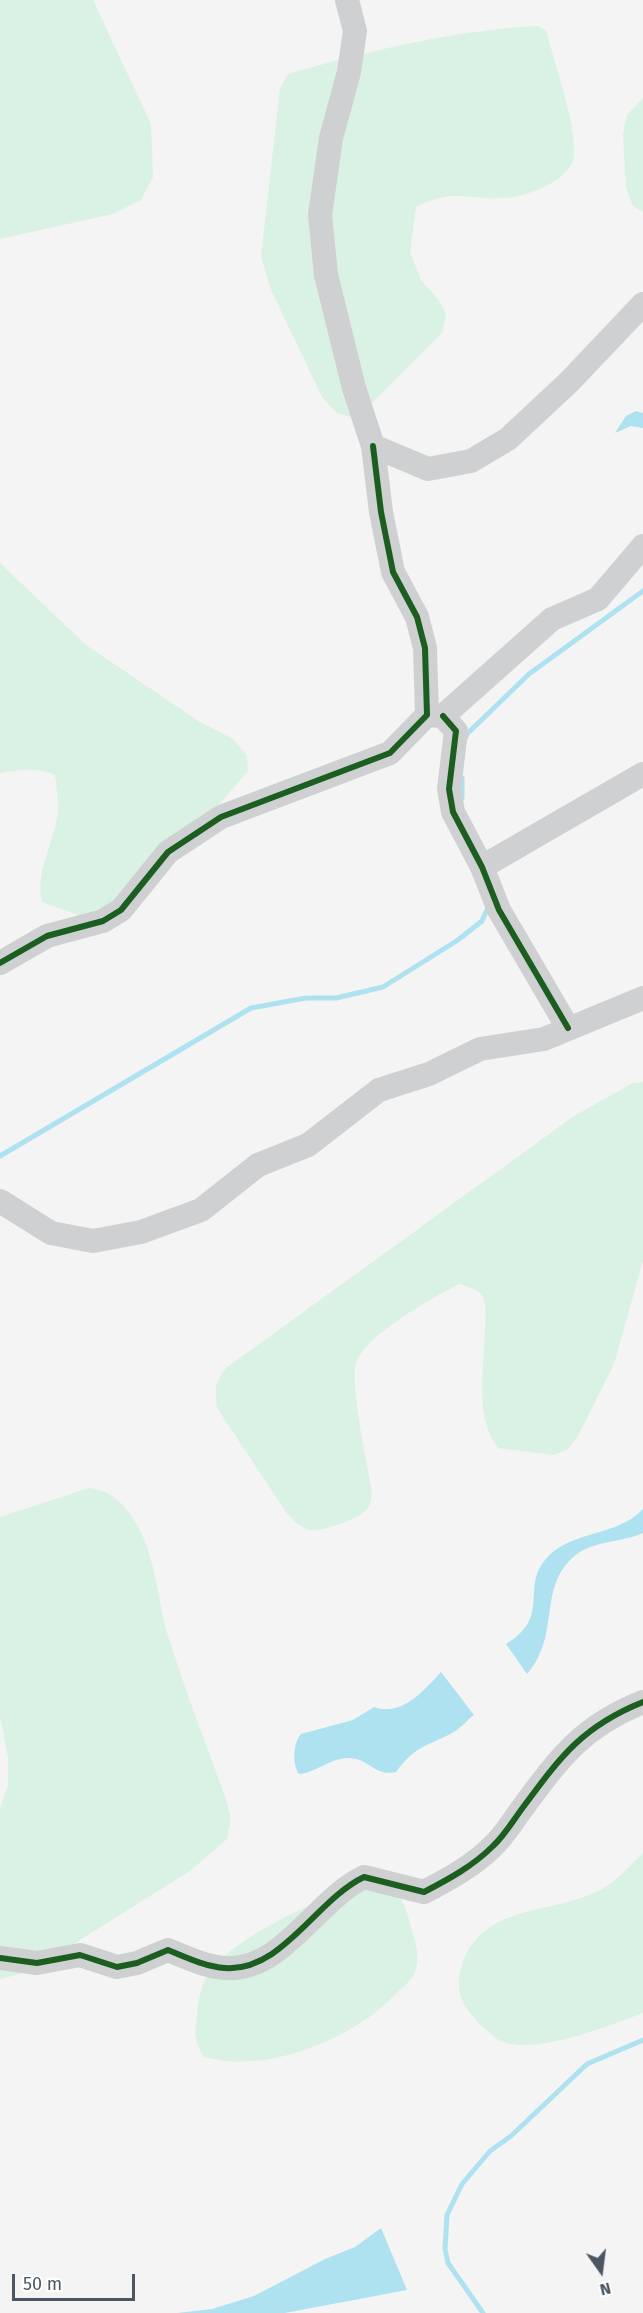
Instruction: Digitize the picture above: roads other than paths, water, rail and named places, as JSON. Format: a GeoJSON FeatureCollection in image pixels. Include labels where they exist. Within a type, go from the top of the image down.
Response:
{"type":"FeatureCollection","features":[{"type":"Feature","properties":{"kind":"street"},"geometry":{"type":"LineString","coordinates":[[347,0],[355,31],[349,72],[331,138],[320,215],[326,275],[354,388],[373,446],[381,512],[393,572],[417,617],[425,648],[435,715],[456,731],[449,789],[453,812],[482,867],[499,910],[568,1028]]}},
{"type":"Feature","properties":{"kind":"street"},"geometry":{"type":"LineString","coordinates":[[373,446],[428,469],[471,461],[508,439],[570,381],[643,304]]}},
{"type":"Feature","properties":{"kind":"street"},"geometry":{"type":"LineString","coordinates":[[0,963],[47,936],[103,921],[121,910],[168,852],[221,817],[390,753],[552,619],[598,598],[643,546]]}},
{"type":"Feature","properties":{"kind":"street"},"geometry":{"type":"LineString","coordinates":[[482,867],[643,774]]}},
{"type":"Feature","properties":{"kind":"street"},"geometry":{"type":"LineString","coordinates":[[0,1201],[51,1233],[93,1241],[141,1232],[201,1210],[258,1165],[308,1145],[379,1090],[429,1074],[480,1049],[544,1039],[643,998]]}},
{"type":"Feature","properties":{"kind":"street"},"geometry":{"type":"LineString","coordinates":[[0,1958],[38,1963],[80,1955],[117,1967],[137,1963],[168,1950],[224,1968],[246,1966],[268,1957],[293,1938],[313,1915],[364,1877],[424,1892],[463,1871],[494,1846],[549,1772],[577,1740],[611,1714],[643,1702]]}},
{"type":"Feature","properties":{"kind":"water"},"geometry":{"type":"Polygon","coordinates":[[[636,411],[643,413],[643,428],[631,426],[615,433],[626,416],[636,411]]]}},
{"type":"Feature","properties":{"kind":"water"},"geometry":{"type":"Polygon","coordinates":[[[643,1509],[643,1533],[592,1546],[577,1554],[565,1566],[552,1595],[544,1643],[538,1659],[527,1674],[506,1644],[520,1634],[528,1624],[532,1613],[535,1582],[538,1571],[545,1560],[567,1543],[621,1525],[643,1509]]]}},
{"type":"Feature","properties":{"kind":"water"},"geometry":{"type":"Polygon","coordinates":[[[441,1672],[474,1715],[455,1731],[416,1751],[396,1772],[382,1772],[362,1761],[348,1758],[335,1760],[299,1774],[294,1754],[301,1734],[353,1720],[374,1707],[384,1709],[403,1705],[419,1694],[441,1672]]]}},
{"type":"Feature","properties":{"kind":"water"},"geometry":{"type":"Polygon","coordinates":[[[381,2228],[407,2290],[285,2313],[177,2313],[212,2309],[254,2296],[325,2259],[355,2247],[381,2228]]]}},
{"type":"Feature","properties":{"kind":"waterway"},"geometry":{"type":"LineString","coordinates":[[465,739],[467,734],[529,674],[643,591]]}},
{"type":"Feature","properties":{"kind":"waterway"},"geometry":{"type":"LineString","coordinates":[[462,778],[462,798]]}},
{"type":"Feature","properties":{"kind":"waterway"},"geometry":{"type":"LineString","coordinates":[[0,1156],[251,1008],[306,998],[336,998],[383,987],[458,940],[482,921],[489,905]]}},
{"type":"Feature","properties":{"kind":"waterway"},"geometry":{"type":"LineString","coordinates":[[483,2313],[448,2263],[445,2249],[447,2215],[462,2184],[490,2151],[511,2136],[587,2064],[643,2040]]}}]}
